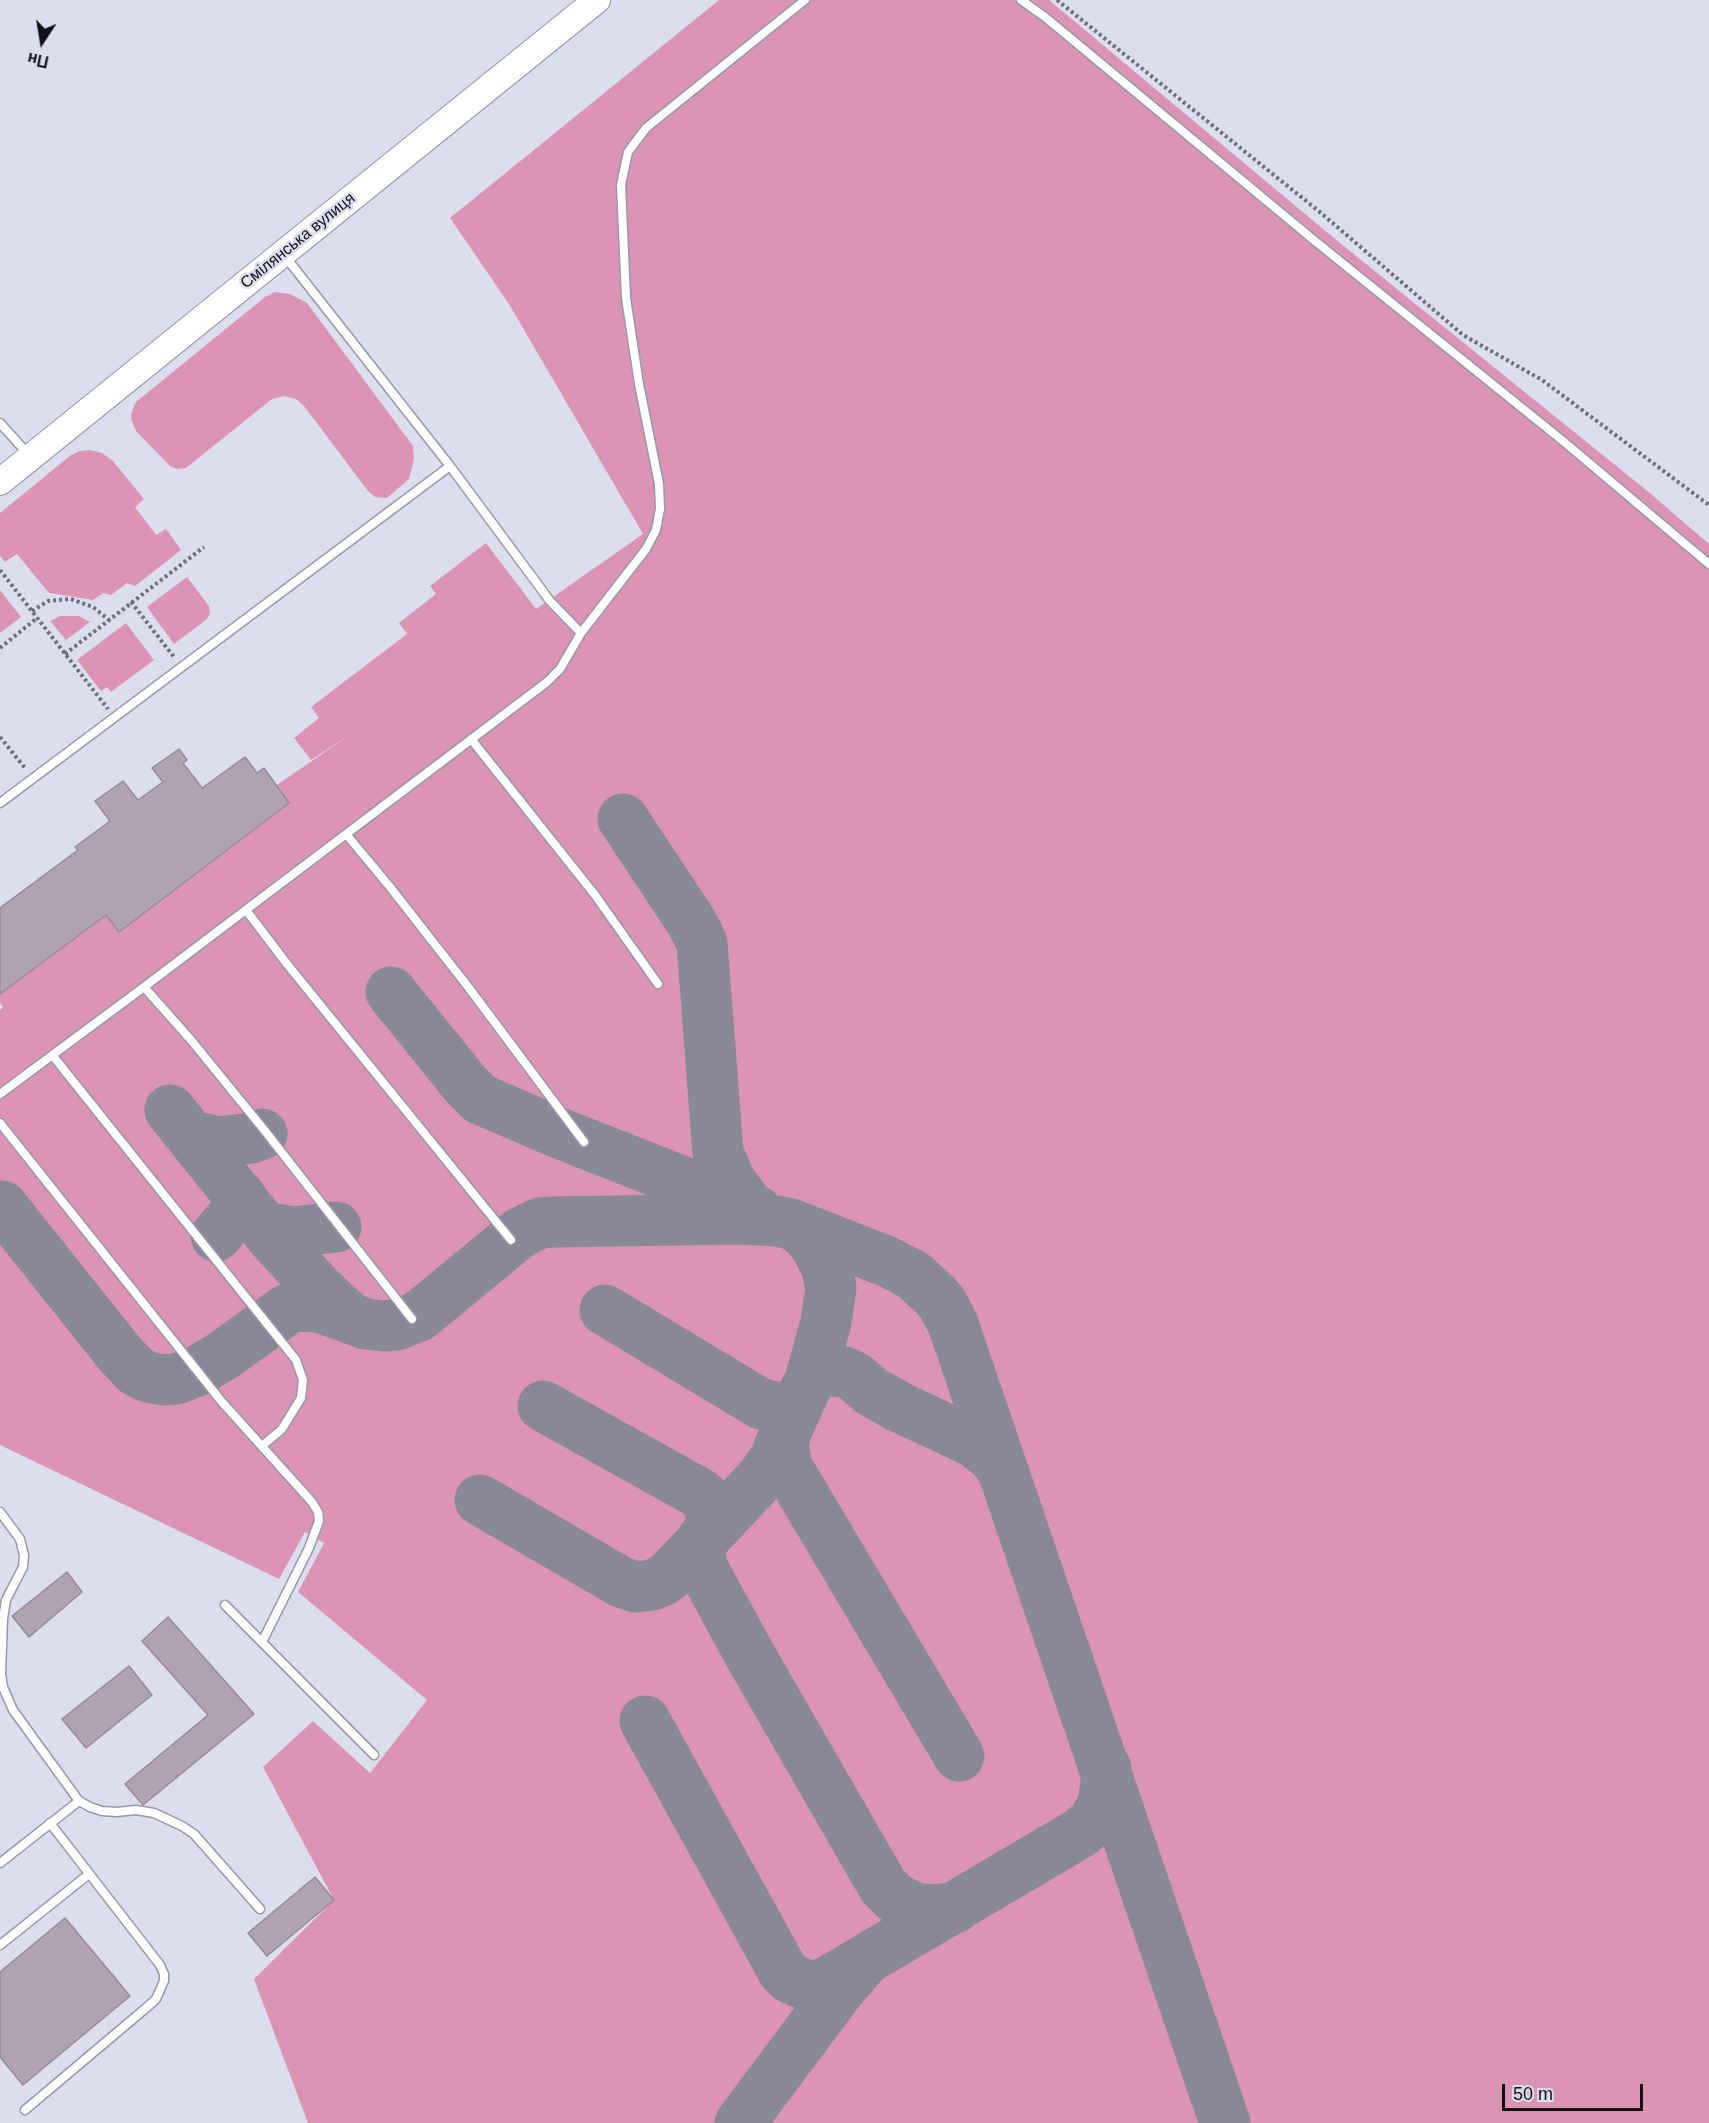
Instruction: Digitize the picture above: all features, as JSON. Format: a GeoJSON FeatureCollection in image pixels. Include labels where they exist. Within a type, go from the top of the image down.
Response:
{"type":"FeatureCollection","features":[{"type":"Feature","properties":{"kind":"main road","name":"Смілянська вулиця"},"geometry":{"type":"LineString","coordinates":[[0,482],[597,0]]}},
{"type":"Feature","properties":{"kind":"lane"},"geometry":{"type":"LineString","coordinates":[[0,1094],[556,675],[581,633],[646,549],[656,530],[660,509],[659,484],[639,384],[626,298],[621,185],[628,152],[646,128],[805,0]]}},
{"type":"Feature","properties":{"kind":"lane"},"geometry":{"type":"LineString","coordinates":[[1021,0],[1045,17],[1315,241],[1563,441],[1709,564]]}},
{"type":"Feature","properties":{"kind":"lane"},"geometry":{"type":"LineString","coordinates":[[282,253],[450,466],[550,601],[581,633]]}},
{"type":"Feature","properties":{"kind":"lane"},"geometry":{"type":"LineString","coordinates":[[0,423],[31,457]]}},
{"type":"Feature","properties":{"kind":"lane"},"geometry":{"type":"LineString","coordinates":[[0,803],[450,466]]}},
{"type":"Feature","properties":{"kind":"lane"},"geometry":{"type":"LineString","coordinates":[[471,739],[595,895],[658,984]]}},
{"type":"Feature","properties":{"kind":"lane"},"geometry":{"type":"LineString","coordinates":[[346,834],[470,988],[584,1142]]}},
{"type":"Feature","properties":{"kind":"lane"},"geometry":{"type":"LineString","coordinates":[[246,910],[287,964],[511,1240]]}},
{"type":"Feature","properties":{"kind":"lane"},"geometry":{"type":"LineString","coordinates":[[144,987],[258,1122],[412,1319]]}},
{"type":"Feature","properties":{"kind":"lane"},"geometry":{"type":"LineString","coordinates":[[52,1056],[296,1360],[303,1380],[301,1398],[282,1429],[262,1446]]}},
{"type":"Feature","properties":{"kind":"lane"},"geometry":{"type":"LineString","coordinates":[[0,1124],[222,1402],[312,1502],[318,1512],[319,1521],[301,1567],[262,1642]]}},
{"type":"Feature","properties":{"kind":"lane"},"geometry":{"type":"LineString","coordinates":[[0,1512],[20,1539],[24,1555],[23,1567],[10,1591],[5,1608],[1,1666],[3,1687],[13,1710],[79,1801],[102,1811],[129,1810],[154,1813],[182,1826],[194,1834],[260,1909]]}},
{"type":"Feature","properties":{"kind":"lane"},"geometry":{"type":"LineString","coordinates":[[225,1605],[374,1755]]}},
{"type":"Feature","properties":{"kind":"lane"},"geometry":{"type":"LineString","coordinates":[[0,1863],[79,1801]]}},
{"type":"Feature","properties":{"kind":"lane"},"geometry":{"type":"LineString","coordinates":[[25,2110],[156,1999],[161,1990],[164,1974],[160,1965],[50,1823]]}},
{"type":"Feature","properties":{"kind":"lane"},"geometry":{"type":"LineString","coordinates":[[0,1945],[89,1874]]}},
{"type":"Feature","properties":{"kind":"path"},"geometry":{"type":"LineString","coordinates":[[1057,0],[1321,213],[1463,335],[1542,380],[1709,505]]}},
{"type":"Feature","properties":{"kind":"path"},"geometry":{"type":"LineString","coordinates":[[65,654],[204,547]]}},
{"type":"Feature","properties":{"kind":"path"},"geometry":{"type":"LineString","coordinates":[[1,573],[114,717]]}},
{"type":"Feature","properties":{"kind":"path"},"geometry":{"type":"LineString","coordinates":[[32,611],[48,601],[71,599],[93,607],[109,620]]}},
{"type":"Feature","properties":{"kind":"path"},"geometry":{"type":"LineString","coordinates":[[131,602],[181,667]]}},
{"type":"Feature","properties":{"kind":"path"},"geometry":{"type":"LineString","coordinates":[[0,648],[37,618]]}},
{"type":"Feature","properties":{"kind":"path"},"geometry":{"type":"LineString","coordinates":[[0,737],[33,778]]}},
{"type":"Feature","properties":{"kind":"shaded area"},"geometry":{"type":"Polygon","coordinates":[[[719,0],[1049,0],[1335,239],[1651,494],[1709,544],[1709,2123],[308,2123],[254,1979],[334,1900],[263,1767],[313,1721],[370,1773],[427,1700],[298,1592],[324,1543],[305,1532],[279,1579],[0,1445],[0,1010],[3,1007],[0,1003],[0,994],[106,915],[119,932],[289,803],[277,785],[348,736],[311,760],[294,738],[319,718],[311,707],[407,634],[399,623],[436,594],[430,586],[486,543],[536,609],[643,534],[509,304],[450,218],[719,0]]]}},
{"type":"Feature","properties":{"kind":"shaded area"},"geometry":{"type":"Polygon","coordinates":[[[275,292],[290,294],[307,303],[413,446],[414,459],[409,479],[387,498],[375,497],[368,491],[304,406],[296,399],[284,396],[272,399],[186,468],[171,467],[136,431],[131,419],[136,402],[265,297],[275,292]]]}},
{"type":"Feature","properties":{"kind":"shaded area"},"geometry":{"type":"Polygon","coordinates":[[[90,450],[102,453],[112,460],[144,499],[135,507],[156,535],[166,529],[181,550],[135,586],[127,583],[111,595],[103,593],[93,600],[49,593],[17,554],[5,562],[0,556],[0,513],[71,455],[90,450]]]}},
{"type":"Feature","properties":{"kind":"shaded area"},"geometry":{"type":"Polygon","coordinates":[[[187,577],[209,606],[210,613],[207,619],[174,644],[147,607],[187,577]]]}},
{"type":"Feature","properties":{"kind":"shaded area"},"geometry":{"type":"Polygon","coordinates":[[[0,590],[21,617],[0,633],[0,590]]]}},
{"type":"Feature","properties":{"kind":"shaded area"},"geometry":{"type":"Polygon","coordinates":[[[60,616],[79,616],[90,622],[66,640],[50,621],[60,616]]]}},
{"type":"Feature","properties":{"kind":"shaded area"},"geometry":{"type":"Polygon","coordinates":[[[126,623],[154,660],[111,692],[107,687],[101,691],[77,660],[126,623]]]}},
{"type":"Feature","properties":{"kind":"building"},"geometry":{"type":"Polygon","coordinates":[[[179,749],[187,760],[183,763],[202,788],[245,757],[257,773],[264,768],[289,803],[119,932],[106,915],[0,994],[0,908],[78,850],[75,847],[110,821],[95,801],[123,781],[138,800],[163,782],[152,768],[179,749]]]}},
{"type":"Feature","properties":{"kind":"building"},"geometry":{"type":"Polygon","coordinates":[[[67,1572],[82,1592],[29,1637],[12,1616],[67,1572]]]}},
{"type":"Feature","properties":{"kind":"building"},"geometry":{"type":"Polygon","coordinates":[[[168,1617],[254,1714],[143,1805],[125,1784],[208,1715],[142,1641],[168,1617]]]}},
{"type":"Feature","properties":{"kind":"building"},"geometry":{"type":"Polygon","coordinates":[[[129,1666],[152,1695],[86,1748],[62,1719],[129,1666]]]}},
{"type":"Feature","properties":{"kind":"building"},"geometry":{"type":"Polygon","coordinates":[[[315,1877],[334,1900],[267,1956],[248,1933],[315,1877]]]}},
{"type":"Feature","properties":{"kind":"building"},"geometry":{"type":"Polygon","coordinates":[[[65,1918],[130,1996],[23,2085],[0,2057],[0,1972],[65,1918]]]}},
{"type":"Feature","properties":{"kind":"taxiway"},"geometry":{"type":"LineString","coordinates":[[623,819],[692,923],[702,943],[718,1153],[732,1184],[751,1208]]}},
{"type":"Feature","properties":{"kind":"taxiway"},"geometry":{"type":"LineString","coordinates":[[391,992],[466,1085],[480,1099],[559,1133],[757,1211]]}},
{"type":"Feature","properties":{"kind":"taxiway"},"geometry":{"type":"LineString","coordinates":[[170,1110],[275,1241],[320,1290],[350,1318],[366,1324],[397,1325],[419,1316],[521,1232],[540,1223],[553,1222],[740,1219],[777,1221],[791,1224],[888,1262],[913,1275],[934,1294],[942,1303],[953,1324],[1225,2123]]}},
{"type":"Feature","properties":{"kind":"taxiway"},"geometry":{"type":"LineString","coordinates":[[191,1136],[219,1142],[251,1138],[262,1134]]}},
{"type":"Feature","properties":{"kind":"taxiway"},"geometry":{"type":"LineString","coordinates":[[216,1236],[234,1214],[240,1196]]}},
{"type":"Feature","properties":{"kind":"taxiway"},"geometry":{"type":"LineString","coordinates":[[2,1206],[120,1354],[136,1371],[148,1377],[163,1380],[176,1379],[197,1371],[224,1355],[286,1310],[296,1306],[318,1307],[350,1318]]}},
{"type":"Feature","properties":{"kind":"taxiway"},"geometry":{"type":"LineString","coordinates":[[794,1225],[806,1234],[817,1248],[827,1269],[831,1288],[826,1322],[811,1377]]}},
{"type":"Feature","properties":{"kind":"taxiway"},"geometry":{"type":"LineString","coordinates":[[265,1227],[293,1232],[336,1227]]}},
{"type":"Feature","properties":{"kind":"taxiway"},"geometry":{"type":"LineString","coordinates":[[605,1310],[761,1404],[785,1409],[798,1403]]}},
{"type":"Feature","properties":{"kind":"taxiway"},"geometry":{"type":"LineString","coordinates":[[786,1431],[814,1374],[829,1371],[845,1372],[855,1377],[871,1391],[899,1407],[974,1442],[993,1457],[1002,1469]]}},
{"type":"Feature","properties":{"kind":"taxiway"},"geometry":{"type":"LineString","coordinates":[[543,1406],[701,1494],[709,1503],[712,1516],[709,1531]]}},
{"type":"Feature","properties":{"kind":"taxiway"},"geometry":{"type":"LineString","coordinates":[[480,1500],[621,1582],[636,1587],[652,1585],[670,1575],[762,1477],[774,1460],[786,1431],[783,1445],[787,1467],[959,1756]]}},
{"type":"Feature","properties":{"kind":"taxiway"},"geometry":{"type":"LineString","coordinates":[[703,1538],[699,1553],[704,1571],[883,1886],[895,1898],[917,1909],[938,1910],[956,1907]]}},
{"type":"Feature","properties":{"kind":"taxiway"},"geometry":{"type":"LineString","coordinates":[[645,1721],[783,1971],[790,1978],[808,1986],[819,1985],[863,1961]]}},
{"type":"Feature","properties":{"kind":"taxiway"},"geometry":{"type":"LineString","coordinates":[[740,2123],[841,1988],[866,1959],[1080,1833],[1093,1822],[1103,1804],[1106,1768]]}}]}
